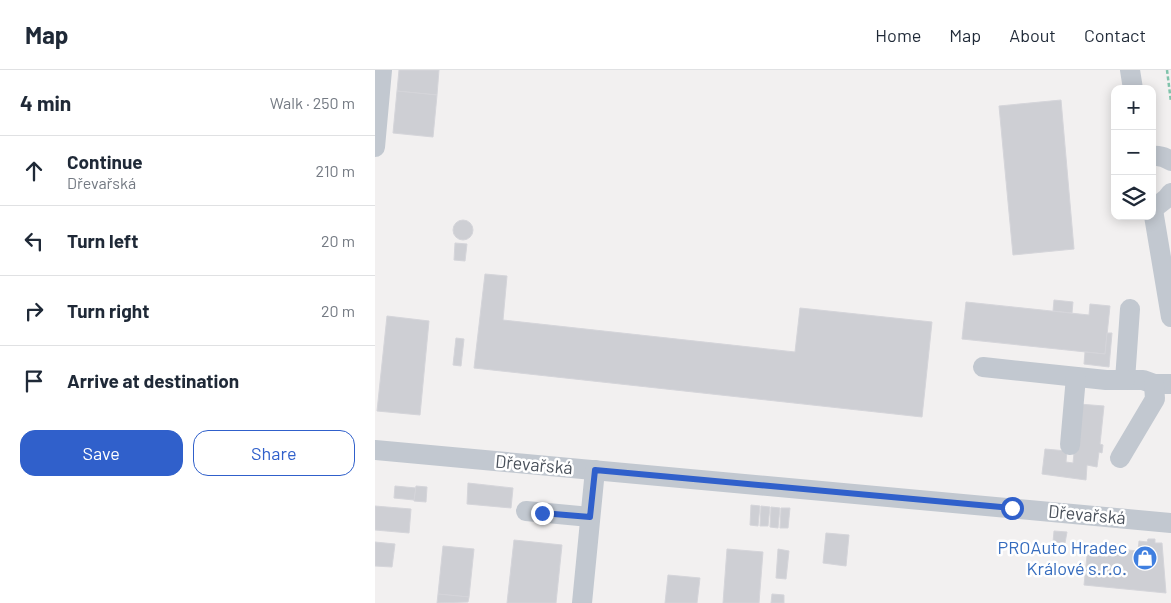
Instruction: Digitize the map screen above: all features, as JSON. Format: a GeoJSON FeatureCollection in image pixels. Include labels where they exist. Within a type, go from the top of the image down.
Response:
{"type":"FeatureCollection","features":[{"type":"Feature","properties":{"kind":"street"},"geometry":{"type":"LineString","coordinates":[[375,147],[381,70]]}},
{"type":"Feature","properties":{"kind":"street"},"geometry":{"type":"LineString","coordinates":[[1130,70],[1132,85]]}},
{"type":"Feature","properties":{"kind":"street"},"geometry":{"type":"LineString","coordinates":[[1156,156],[1171,161]]}},
{"type":"Feature","properties":{"kind":"street"},"geometry":{"type":"LineString","coordinates":[[1156,205],[1171,193]]}},
{"type":"Feature","properties":{"kind":"street"},"geometry":{"type":"LineString","coordinates":[[1156,220],[1167,272],[1171,317]]}},
{"type":"Feature","properties":{"kind":"street"},"geometry":{"type":"LineString","coordinates":[[1125,380],[1130,309]]}},
{"type":"Feature","properties":{"kind":"street"},"geometry":{"type":"LineString","coordinates":[[983,367],[1106,380],[1143,380],[1162,384],[1120,458]]}},
{"type":"Feature","properties":{"kind":"street"},"geometry":{"type":"LineString","coordinates":[[1070,445],[1076,377]]}},
{"type":"Feature","properties":{"kind":"street","name":"Dřevařská"},"geometry":{"type":"LineString","coordinates":[[375,450],[1171,523]]}},
{"type":"Feature","properties":{"kind":"street"},"geometry":{"type":"LineString","coordinates":[[582,603],[595,470]]}},
{"type":"Feature","properties":{"kind":"street"},"geometry":{"type":"LineString","coordinates":[[526,511],[590,517]]}},
{"type":"Feature","properties":{"kind":"path"},"geometry":{"type":"LineString","coordinates":[[1167,70],[1171,102]]}},
{"type":"Feature","properties":{"kind":"building"},"geometry":{"type":"Polygon","coordinates":[[[399,70],[439,70],[437,95],[397,91],[399,70]]]}},
{"type":"Feature","properties":{"kind":"building"},"geometry":{"type":"Polygon","coordinates":[[[397,91],[437,95],[433,137],[393,133],[397,91]]]}},
{"type":"Feature","properties":{"kind":"building"},"geometry":{"type":"Polygon","coordinates":[[[1061,100],[1074,249],[1013,255],[999,106],[1061,100]]]}},
{"type":"Feature","properties":{"kind":"building"},"geometry":{"type":"Polygon","coordinates":[[[463,220],[470,223],[473,230],[470,237],[463,240],[456,237],[453,230],[456,223],[463,220]]]}},
{"type":"Feature","properties":{"kind":"building"},"geometry":{"type":"Polygon","coordinates":[[[455,243],[467,244],[465,261],[454,260],[455,243]]]}},
{"type":"Feature","properties":{"kind":"building"},"geometry":{"type":"Polygon","coordinates":[[[485,274],[507,276],[503,320],[795,352],[800,308],[932,322],[922,417],[474,368],[485,274]]]}},
{"type":"Feature","properties":{"kind":"building"},"geometry":{"type":"Polygon","coordinates":[[[1054,300],[1073,302],[1072,313],[1053,311],[1054,300]]]}},
{"type":"Feature","properties":{"kind":"building"},"geometry":{"type":"Polygon","coordinates":[[[966,302],[1089,315],[1090,304],[1110,306],[1105,354],[962,339],[966,302]]]}},
{"type":"Feature","properties":{"kind":"building"},"geometry":{"type":"Polygon","coordinates":[[[387,316],[429,321],[420,415],[377,411],[387,316]]]}},
{"type":"Feature","properties":{"kind":"building"},"geometry":{"type":"Polygon","coordinates":[[[1107,333],[1112,333],[1109,367],[1084,364],[1085,352],[1105,354],[1107,333]]]}},
{"type":"Feature","properties":{"kind":"building"},"geometry":{"type":"Polygon","coordinates":[[[456,338],[464,339],[461,366],[453,365],[456,338]]]}},
{"type":"Feature","properties":{"kind":"building"},"geometry":{"type":"Polygon","coordinates":[[[1079,404],[1104,406],[1100,444],[1103,445],[1102,453],[1099,452],[1097,467],[1087,465],[1086,480],[1042,474],[1045,449],[1067,451],[1066,462],[1073,463],[1079,404]]]}},
{"type":"Feature","properties":{"kind":"building"},"geometry":{"type":"Polygon","coordinates":[[[468,483],[513,488],[511,508],[467,504],[468,483]]]}},
{"type":"Feature","properties":{"kind":"building"},"geometry":{"type":"Polygon","coordinates":[[[395,486],[416,488],[414,500],[394,498],[395,486]]]}},
{"type":"Feature","properties":{"kind":"building"},"geometry":{"type":"Polygon","coordinates":[[[416,486],[427,487],[426,502],[414,501],[416,486]]]}},
{"type":"Feature","properties":{"kind":"building"},"geometry":{"type":"Polygon","coordinates":[[[751,505],[760,506],[758,526],[750,525],[751,505]]]}},
{"type":"Feature","properties":{"kind":"building"},"geometry":{"type":"Polygon","coordinates":[[[375,506],[411,509],[409,533],[375,530],[375,506]]]}},
{"type":"Feature","properties":{"kind":"building"},"geometry":{"type":"Polygon","coordinates":[[[761,506],[770,507],[768,526],[760,526],[761,506]]]}},
{"type":"Feature","properties":{"kind":"building"},"geometry":{"type":"Polygon","coordinates":[[[771,507],[780,508],[778,528],[770,527],[771,507]]]}},
{"type":"Feature","properties":{"kind":"building"},"geometry":{"type":"Polygon","coordinates":[[[781,508],[790,508],[788,528],[780,528],[781,508]]]}},
{"type":"Feature","properties":{"kind":"building"},"geometry":{"type":"Polygon","coordinates":[[[1054,531],[1067,532],[1065,543],[1053,542],[1054,531]]]}},
{"type":"Feature","properties":{"kind":"building"},"geometry":{"type":"Polygon","coordinates":[[[826,533],[849,535],[846,566],[823,563],[826,533]]]}},
{"type":"Feature","properties":{"kind":"building"},"geometry":{"type":"Polygon","coordinates":[[[1148,539],[1155,539],[1155,543],[1162,543],[1166,593],[1084,585],[1088,546],[1138,551],[1139,541],[1147,542],[1148,539]]]}},
{"type":"Feature","properties":{"kind":"building"},"geometry":{"type":"Polygon","coordinates":[[[514,540],[562,545],[556,603],[507,603],[514,540]]]}},
{"type":"Feature","properties":{"kind":"building"},"geometry":{"type":"Polygon","coordinates":[[[375,542],[395,544],[392,567],[375,566],[375,542]]]}},
{"type":"Feature","properties":{"kind":"building"},"geometry":{"type":"Polygon","coordinates":[[[443,546],[474,549],[469,597],[438,594],[443,546]]]}},
{"type":"Feature","properties":{"kind":"building"},"geometry":{"type":"Polygon","coordinates":[[[727,549],[763,552],[759,603],[723,603],[727,549]]]}},
{"type":"Feature","properties":{"kind":"building"},"geometry":{"type":"Polygon","coordinates":[[[778,549],[789,551],[786,579],[776,578],[778,549]]]}},
{"type":"Feature","properties":{"kind":"building"},"geometry":{"type":"Polygon","coordinates":[[[668,575],[700,578],[697,603],[665,603],[668,575]]]}},
{"type":"Feature","properties":{"kind":"building"},"geometry":{"type":"Polygon","coordinates":[[[438,594],[469,597],[468,602],[437,603],[438,594]]]}},
{"type":"Feature","properties":{"kind":"building"},"geometry":{"type":"Polygon","coordinates":[[[772,594],[784,595],[784,603],[771,603],[772,594]]]}},
{"type":"Feature","properties":{"kind":"place","name":"PROAuto Hradec Králové s.r.o."},"geometry":{"type":"Point","coordinates":[1145,558]}},
{"type":"Feature","properties":{"kind":"route"},"geometry":{"type":"LineString","coordinates":[[542,513],[590,517],[595,470],[1012,508]]}}]}
